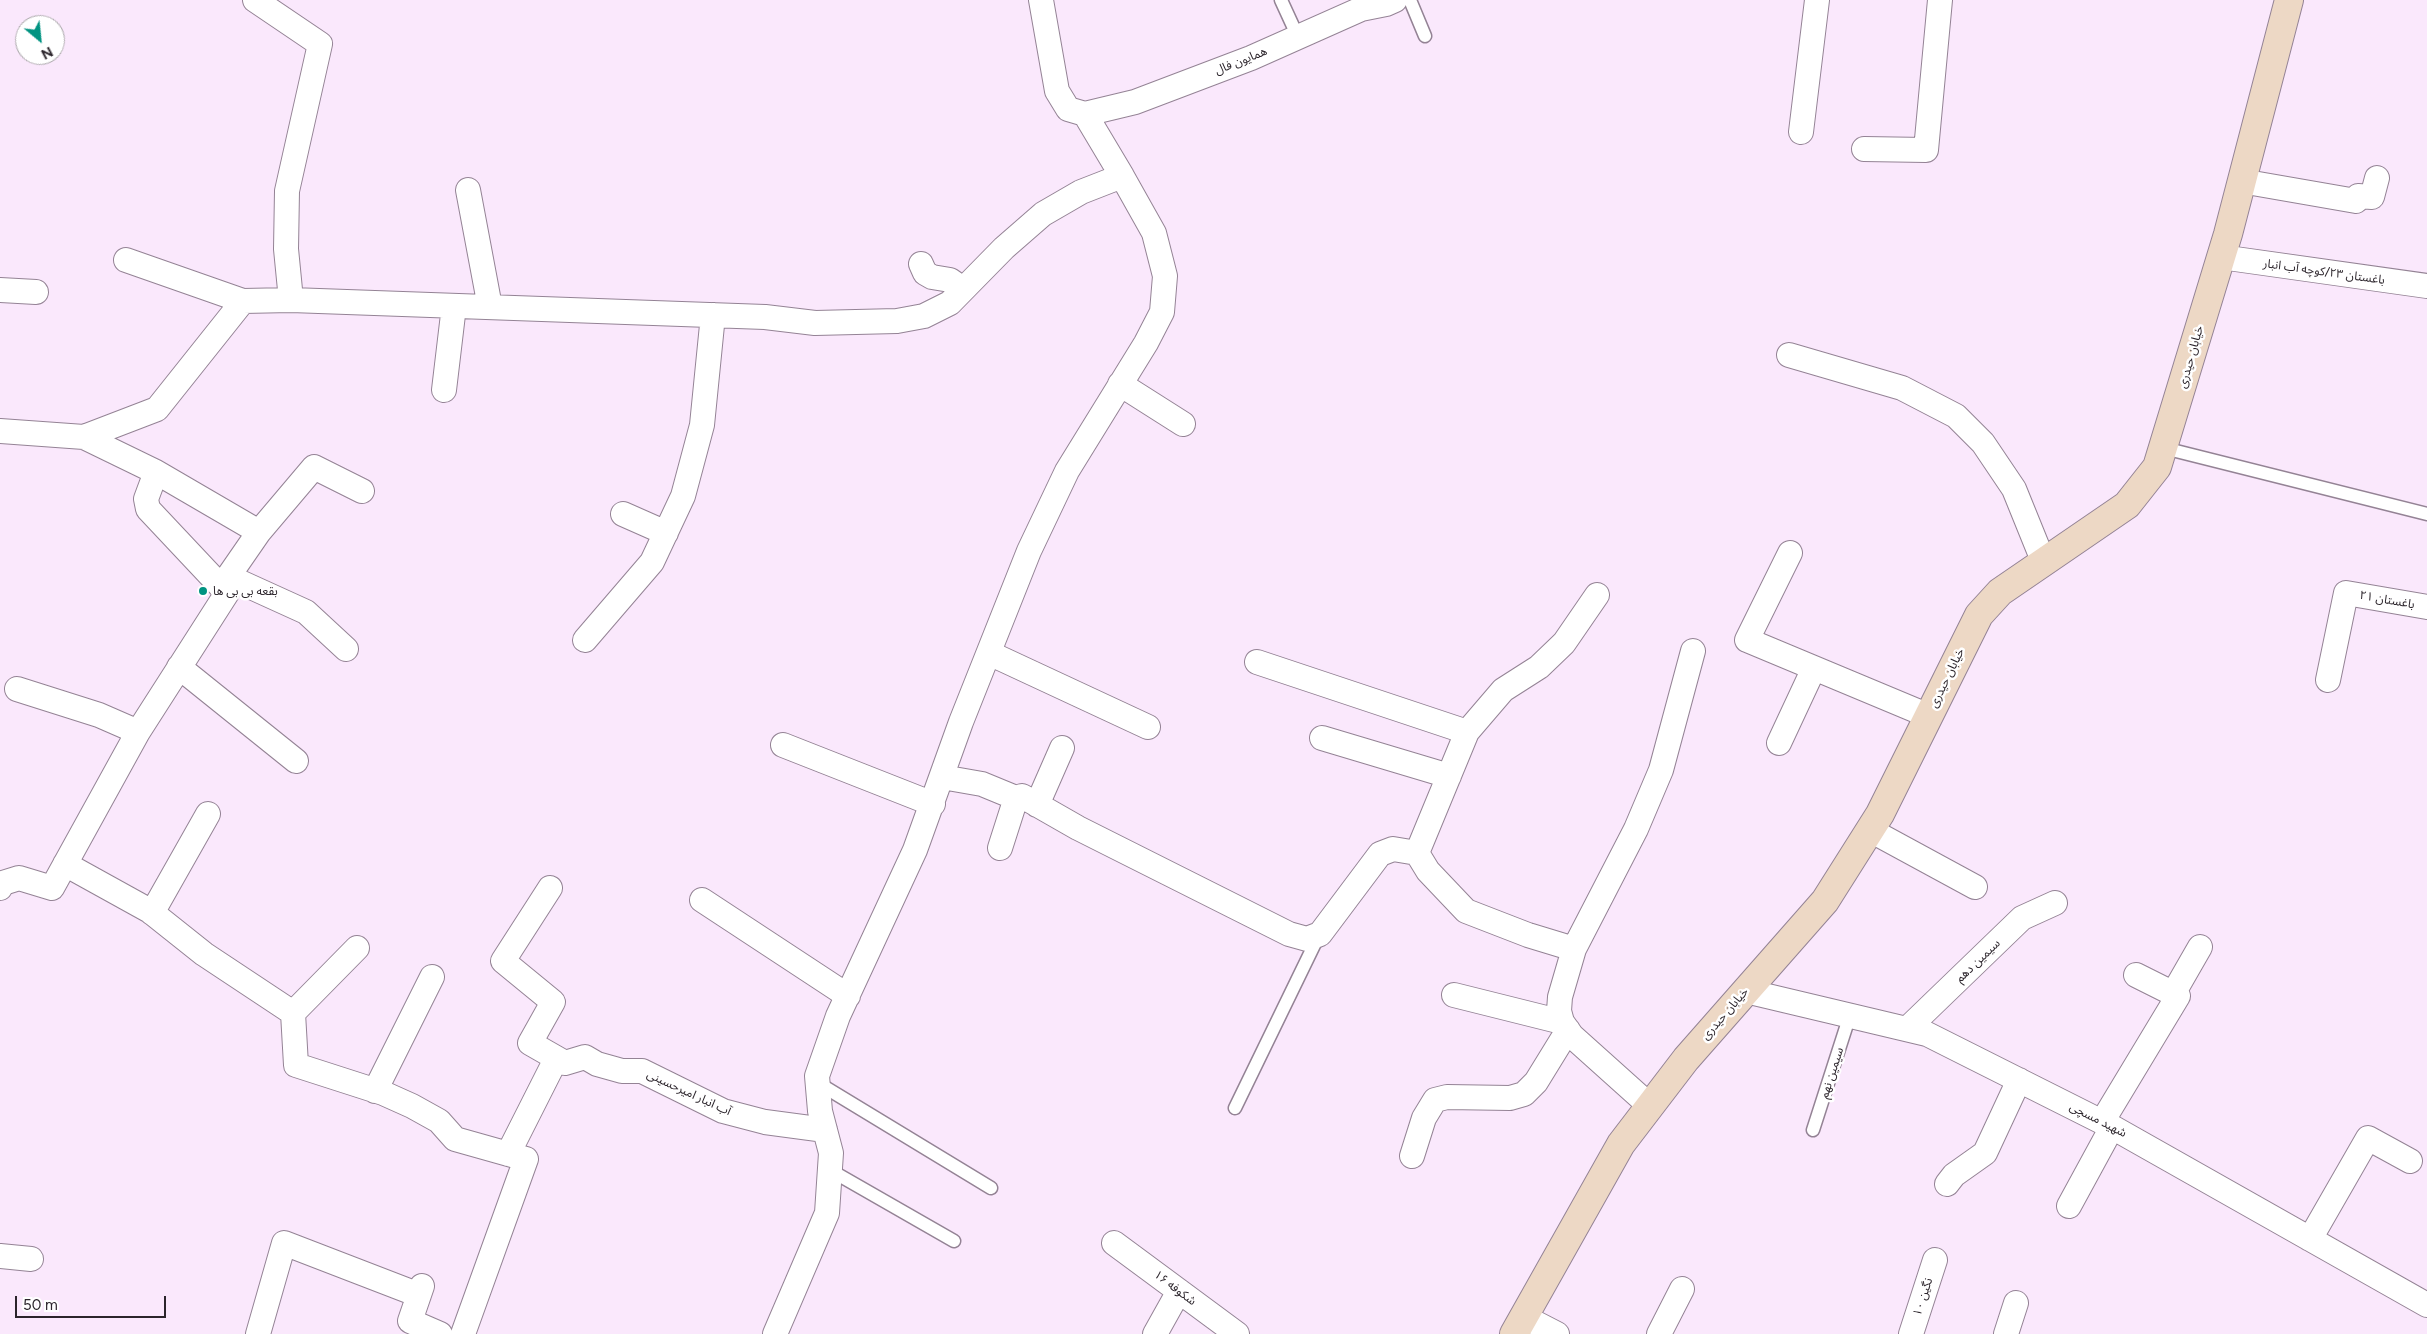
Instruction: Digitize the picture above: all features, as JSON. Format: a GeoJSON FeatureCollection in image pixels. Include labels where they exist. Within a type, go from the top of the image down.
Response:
{"type":"FeatureCollection","features":[{"type":"Feature","properties":{"kind":"street"},"geometry":{"type":"LineString","coordinates":[[255,0],[320,44],[288,191],[286,249],[291,300]]}},
{"type":"Feature","properties":{"kind":"street"},"geometry":{"type":"LineString","coordinates":[[775,1334],[828,1213],[830,1153],[820,1111],[817,1076],[838,1016],[911,859],[933,804],[961,722],[1029,552],[1067,471],[1146,344],[1162,312],[1165,276],[1154,233],[1085,114],[1068,109],[1057,91],[1041,0]]}},
{"type":"Feature","properties":{"kind":"street","name":"همایون فال"},"geometry":{"type":"LineString","coordinates":[[1085,114],[1136,102],[1251,58],[1361,9],[1386,4],[1395,0]]}},
{"type":"Feature","properties":{"kind":"street"},"geometry":{"type":"LineString","coordinates":[[1801,132],[1817,0]]}},
{"type":"Feature","properties":{"kind":"street"},"geometry":{"type":"LineString","coordinates":[[1864,148],[1926,150],[1940,0]]}},
{"type":"Feature","properties":{"kind":"street","name":"خیابان حیدری"},"geometry":{"type":"LineString","coordinates":[[1519,1326],[1621,1144],[1686,1059],[1825,901],[1880,814],[1979,615],[2000,592],[2044,563],[2136,496],[2157,467],[2220,257],[2289,0]]}},
{"type":"Feature","properties":{"kind":"street"},"geometry":{"type":"LineString","coordinates":[[126,260],[242,300],[291,300],[765,317],[815,323],[897,321],[924,316],[950,302],[1004,248],[1043,214],[1081,192],[1122,176]]}},
{"type":"Feature","properties":{"kind":"street"},"geometry":{"type":"LineString","coordinates":[[2241,181],[2356,201],[2358,196],[2372,197],[2377,178]]}},
{"type":"Feature","properties":{"kind":"street"},"geometry":{"type":"LineString","coordinates":[[468,190],[490,308]]}},
{"type":"Feature","properties":{"kind":"street","name":"باغستان ۲۳/کوچه آب انبار"},"geometry":{"type":"LineString","coordinates":[[2220,257],[2427,286]]}},
{"type":"Feature","properties":{"kind":"street"},"geometry":{"type":"LineString","coordinates":[[922,264],[925,273],[932,277],[950,280],[963,289]]}},
{"type":"Feature","properties":{"kind":"street"},"geometry":{"type":"LineString","coordinates":[[0,290],[36,292]]}},
{"type":"Feature","properties":{"kind":"street"},"geometry":{"type":"LineString","coordinates":[[84,437],[158,409],[242,300]]}},
{"type":"Feature","properties":{"kind":"street"},"geometry":{"type":"LineString","coordinates":[[444,390],[454,306]]}},
{"type":"Feature","properties":{"kind":"street"},"geometry":{"type":"LineString","coordinates":[[585,640],[652,562],[684,496],[702,425],[714,315]]}},
{"type":"Feature","properties":{"kind":"street"},"geometry":{"type":"LineString","coordinates":[[1789,355],[1902,388],[1956,416],[1983,443],[2014,489],[2044,563]]}},
{"type":"Feature","properties":{"kind":"street"},"geometry":{"type":"LineString","coordinates":[[1120,384],[1183,424]]}},
{"type":"Feature","properties":{"kind":"street"},"geometry":{"type":"LineString","coordinates":[[0,432],[84,437],[156,472],[259,532]]}},
{"type":"Feature","properties":{"kind":"street"},"geometry":{"type":"LineString","coordinates":[[0,888],[4,883],[19,878],[52,888],[138,732],[227,593],[225,582],[259,532],[314,467],[362,491]]}},
{"type":"Feature","properties":{"kind":"street"},"geometry":{"type":"LineString","coordinates":[[156,472],[146,499],[148,509],[225,582],[306,612],[346,649]]}},
{"type":"Feature","properties":{"kind":"street"},"geometry":{"type":"LineString","coordinates":[[623,514],[666,532]]}},
{"type":"Feature","properties":{"kind":"street"},"geometry":{"type":"LineString","coordinates":[[1790,552],[1747,640],[1929,716]]}},
{"type":"Feature","properties":{"kind":"street","name":"باغستان ۲۱"},"geometry":{"type":"LineString","coordinates":[[2328,680],[2346,592],[2427,607]]}},
{"type":"Feature","properties":{"kind":"street"},"geometry":{"type":"LineString","coordinates":[[1417,853],[1467,732],[1503,690],[1539,667],[1564,643],[1598,595]]}},
{"type":"Feature","properties":{"kind":"street"},"geometry":{"type":"LineString","coordinates":[[1650,1106],[1565,1026],[1559,1011],[1562,983],[1574,949],[1636,829],[1661,770],[1693,651]]}},
{"type":"Feature","properties":{"kind":"street"},"geometry":{"type":"LineString","coordinates":[[989,653],[1148,727]]}},
{"type":"Feature","properties":{"kind":"street"},"geometry":{"type":"LineString","coordinates":[[1257,662],[1467,732]]}},
{"type":"Feature","properties":{"kind":"street"},"geometry":{"type":"LineString","coordinates":[[179,667],[296,761]]}},
{"type":"Feature","properties":{"kind":"street"},"geometry":{"type":"LineString","coordinates":[[1779,743],[1814,668]]}},
{"type":"Feature","properties":{"kind":"street"},"geometry":{"type":"LineString","coordinates":[[17,689],[99,715],[138,732]]}},
{"type":"Feature","properties":{"kind":"street"},"geometry":{"type":"LineString","coordinates":[[1322,738],[1449,776]]}},
{"type":"Feature","properties":{"kind":"street"},"geometry":{"type":"LineString","coordinates":[[783,744],[933,804]]}},
{"type":"Feature","properties":{"kind":"street"},"geometry":{"type":"LineString","coordinates":[[1000,848],[1026,802],[1062,748]]}},
{"type":"Feature","properties":{"kind":"street"},"geometry":{"type":"LineString","coordinates":[[942,777],[982,784],[1026,802],[1289,934],[1306,939],[1320,934],[1380,854],[1393,849],[1417,853],[1428,871],[1466,911],[1574,949]]}},
{"type":"Feature","properties":{"kind":"street"},"geometry":{"type":"LineString","coordinates":[[152,913],[208,814]]}},
{"type":"Feature","properties":{"kind":"street"},"geometry":{"type":"LineString","coordinates":[[1870,830],[1975,887]]}},
{"type":"Feature","properties":{"kind":"street"},"geometry":{"type":"LineString","coordinates":[[65,864],[152,913],[204,954],[293,1013]]}},
{"type":"Feature","properties":{"kind":"street"},"geometry":{"type":"LineString","coordinates":[[508,1154],[556,1059],[530,1043],[553,1002],[503,961],[550,888]]}},
{"type":"Feature","properties":{"kind":"street"},"geometry":{"type":"LineString","coordinates":[[702,900],[848,996]]}},
{"type":"Feature","properties":{"kind":"street","name":"سیمین دهم"},"geometry":{"type":"LineString","coordinates":[[1908,1029],[2022,918],[2055,903]]}},
{"type":"Feature","properties":{"kind":"street"},"geometry":{"type":"LineString","coordinates":[[2173,994],[2200,947]]}},
{"type":"Feature","properties":{"kind":"street"},"geometry":{"type":"LineString","coordinates":[[357,948],[293,1013],[296,1065],[375,1091],[412,1106],[439,1121],[455,1139],[526,1159],[463,1334]]}},
{"type":"Feature","properties":{"kind":"street"},"geometry":{"type":"LineString","coordinates":[[2069,1206],[2107,1125],[2178,996],[2136,975]]}},
{"type":"Feature","properties":{"kind":"street"},"geometry":{"type":"LineString","coordinates":[[375,1091],[432,977]]}},
{"type":"Feature","properties":{"kind":"street","name":"شهید مسچی"},"geometry":{"type":"LineString","coordinates":[[1746,991],[1928,1034],[2107,1125],[2427,1305]]}},
{"type":"Feature","properties":{"kind":"street"},"geometry":{"type":"LineString","coordinates":[[1454,995],[1565,1026]]}},
{"type":"Feature","properties":{"kind":"street"},"geometry":{"type":"LineString","coordinates":[[1412,1156],[1424,1118],[1435,1100],[1446,1097],[1510,1098],[1524,1094],[1536,1082],[1565,1026]]}},
{"type":"Feature","properties":{"kind":"street","name":"آب انبار امیرحسینی"},"geometry":{"type":"LineString","coordinates":[[556,1059],[565,1063],[584,1057],[597,1064],[622,1071],[642,1071],[722,1111],[765,1122],[825,1130]]}},
{"type":"Feature","properties":{"kind":"street"},"geometry":{"type":"LineString","coordinates":[[1947,1184],[1954,1175],[1985,1153],[2019,1080]]}},
{"type":"Feature","properties":{"kind":"street"},"geometry":{"type":"LineString","coordinates":[[2310,1239],[2368,1138],[2410,1161]]}},
{"type":"Feature","properties":{"kind":"street"},"geometry":{"type":"LineString","coordinates":[[258,1334],[284,1243],[421,1291],[410,1321],[440,1334]]}},
{"type":"Feature","properties":{"kind":"street","name":"شکوفه ۱۶"},"geometry":{"type":"LineString","coordinates":[[1114,1243],[1237,1334]]}},
{"type":"Feature","properties":{"kind":"street"},"geometry":{"type":"LineString","coordinates":[[0,1256],[31,1259]]}},
{"type":"Feature","properties":{"kind":"street","name":"نگین ۱۰"},"geometry":{"type":"LineString","coordinates":[[1911,1334],[1935,1260]]}},
{"type":"Feature","properties":{"kind":"street"},"geometry":{"type":"LineString","coordinates":[[1660,1334],[1682,1289]]}},
{"type":"Feature","properties":{"kind":"street"},"geometry":{"type":"LineString","coordinates":[[1155,1334],[1180,1292]]}},
{"type":"Feature","properties":{"kind":"street"},"geometry":{"type":"LineString","coordinates":[[2006,1334],[2016,1303]]}},
{"type":"Feature","properties":{"kind":"street"},"geometry":{"type":"LineString","coordinates":[[1519,1326],[1557,1334]]}},
{"type":"Feature","properties":{"kind":"lane"},"geometry":{"type":"LineString","coordinates":[[1281,0],[1298,37]]}},
{"type":"Feature","properties":{"kind":"lane"},"geometry":{"type":"LineString","coordinates":[[1410,0],[1425,36]]}},
{"type":"Feature","properties":{"kind":"lane"},"geometry":{"type":"LineString","coordinates":[[2164,448],[2427,514]]}},
{"type":"Feature","properties":{"kind":"lane"},"geometry":{"type":"LineString","coordinates":[[1235,1108],[1320,934]]}},
{"type":"Feature","properties":{"kind":"lane","name":"سیمین نهم"},"geometry":{"type":"LineString","coordinates":[[1813,1130],[1850,1016]]}},
{"type":"Feature","properties":{"kind":"lane"},"geometry":{"type":"LineString","coordinates":[[818,1083],[991,1188]]}},
{"type":"Feature","properties":{"kind":"lane"},"geometry":{"type":"LineString","coordinates":[[830,1170],[954,1241]]}},
{"type":"Feature","properties":{"kind":"place","name":"بقعه بی بی ها"},"geometry":{"type":"Point","coordinates":[203,591]}}]}
